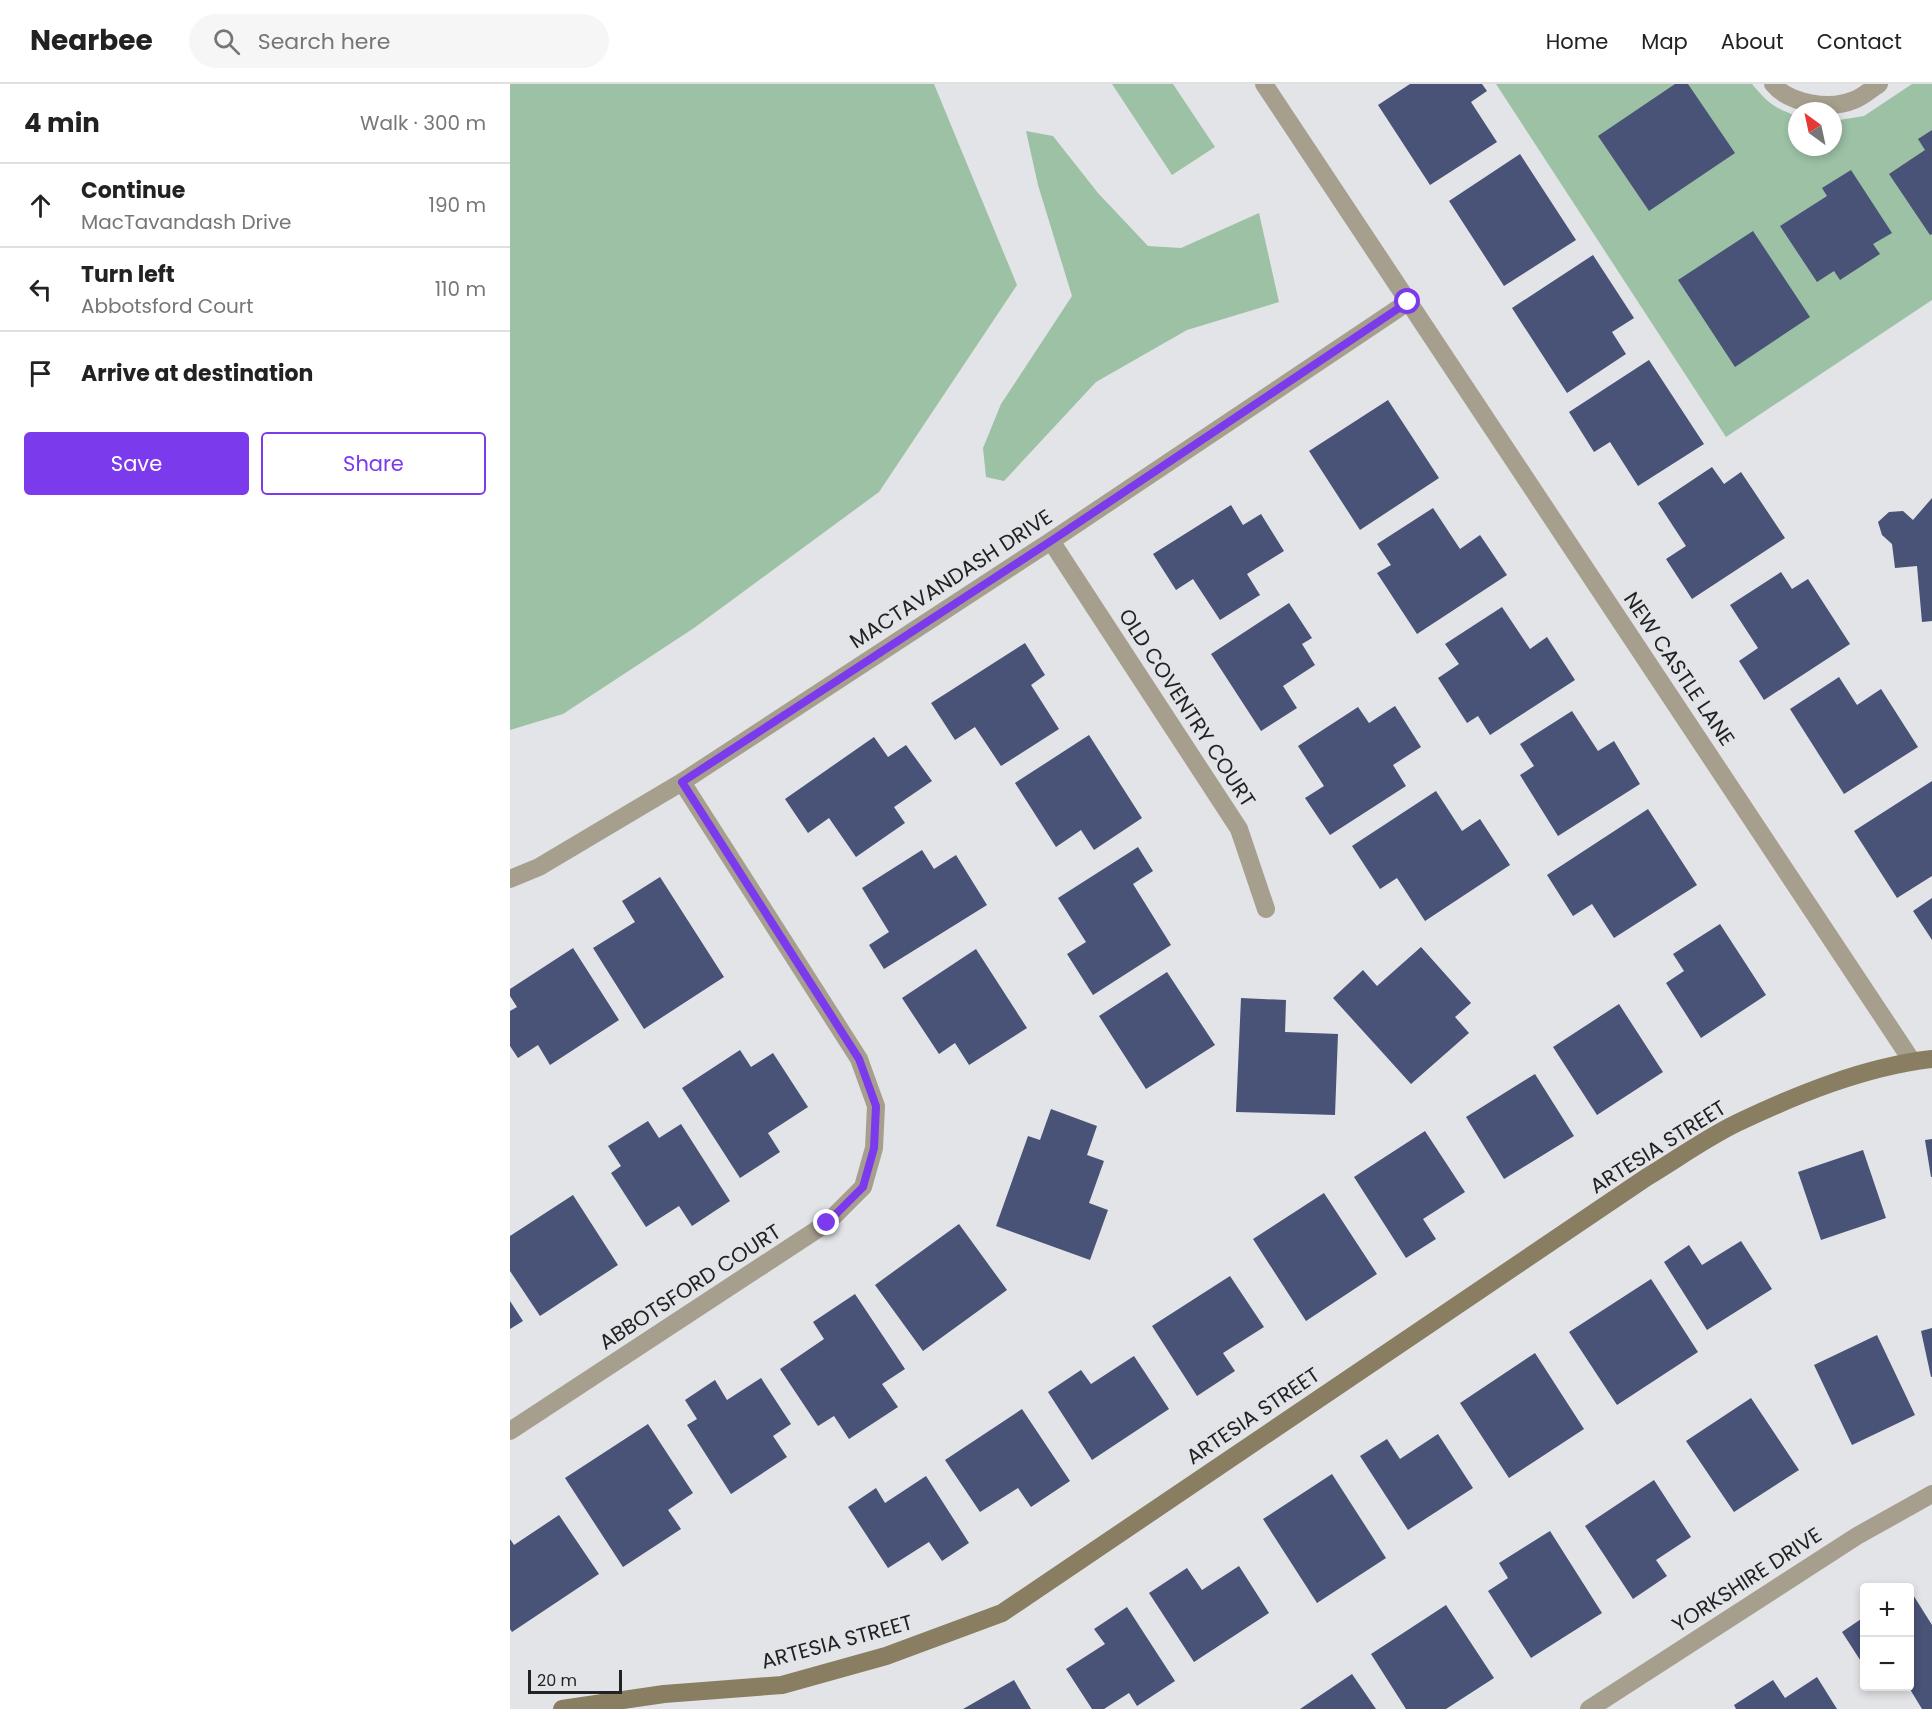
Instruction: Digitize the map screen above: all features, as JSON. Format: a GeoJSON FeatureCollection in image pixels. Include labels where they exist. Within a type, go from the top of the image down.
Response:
{"type":"FeatureCollection","features":[{"type":"Feature","properties":{"kind":"street","name":"NEW CASTLE LANE"},"geometry":{"type":"LineString","coordinates":[[1264,84],[1912,1061]]}},
{"type":"Feature","properties":{"kind":"street"},"geometry":{"type":"LineString","coordinates":[[1773,84],[1779,91],[1807,103],[1829,104],[1854,100],[1879,84]]}},
{"type":"Feature","properties":{"kind":"street","name":"MACTAVANDASH DRIVE"},"geometry":{"type":"LineString","coordinates":[[510,879],[539,867],[682,782],[1051,541],[1408,302]]}},
{"type":"Feature","properties":{"kind":"street","name":"OLD COVENTRY COURT"},"geometry":{"type":"LineString","coordinates":[[1051,541],[1239,829],[1266,909]]}},
{"type":"Feature","properties":{"kind":"street","name":"ABBOTSFORD COURT"},"geometry":{"type":"LineString","coordinates":[[510,1431],[827,1223],[863,1187],[874,1148],[876,1106],[859,1059],[682,782]]}},
{"type":"Feature","properties":{"kind":"street","name":"ARTESIA STREET"},"geometry":{"type":"LineString","coordinates":[[562,1709],[664,1694],[782,1685],[886,1656],[1002,1613],[1657,1171],[1736,1124],[1827,1084],[1912,1061],[1932,1059]]}},
{"type":"Feature","properties":{"kind":"street","name":"YORKSHIRE DRIVE"},"geometry":{"type":"LineString","coordinates":[[1590,1709],[1857,1536],[1932,1494]]}},
{"type":"Feature","properties":{"kind":"green space"},"geometry":{"type":"Polygon","coordinates":[[[510,84],[934,84],[1017,285],[879,492],[694,628],[563,714],[510,730],[510,84]]]}},
{"type":"Feature","properties":{"kind":"green space"},"geometry":{"type":"Polygon","coordinates":[[[1112,84],[1173,84],[1215,147],[1172,175],[1112,84]]]}},
{"type":"Feature","properties":{"kind":"green space"},"geometry":{"type":"Polygon","coordinates":[[[1496,84],[1752,84],[1772,104],[1788,112],[1788,156],[1842,156],[1842,120],[1864,116],[1912,84],[1932,84],[1932,300],[1726,437],[1496,84]]]}},
{"type":"Feature","properties":{"kind":"green space"},"geometry":{"type":"Polygon","coordinates":[[[1026,131],[1053,136],[1098,193],[1148,246],[1181,248],[1259,213],[1279,302],[1187,330],[1096,382],[1004,481],[986,477],[983,448],[1001,404],[1072,296],[1038,185],[1026,131]]]}},
{"type":"Feature","properties":{"kind":"building"},"geometry":{"type":"Polygon","coordinates":[[[1410,84],[1482,84],[1487,91],[1471,102],[1497,142],[1430,185],[1378,105],[1410,84]]]}},
{"type":"Feature","properties":{"kind":"building"},"geometry":{"type":"Polygon","coordinates":[[[1675,84],[1688,84],[1735,153],[1649,211],[1598,136],[1675,84]]]}},
{"type":"Feature","properties":{"kind":"building"},"geometry":{"type":"Polygon","coordinates":[[[1932,130],[1932,234],[1930,235],[1889,174],[1925,150],[1918,139],[1932,130]]]}},
{"type":"Feature","properties":{"kind":"building"},"geometry":{"type":"Polygon","coordinates":[[[1520,154],[1576,240],[1504,286],[1449,201],[1520,154]]]}},
{"type":"Feature","properties":{"kind":"building"},"geometry":{"type":"Polygon","coordinates":[[[1851,170],[1892,233],[1873,244],[1880,254],[1840,280],[1834,271],[1817,282],[1780,226],[1827,196],[1822,188],[1851,170]]]}},
{"type":"Feature","properties":{"kind":"building"},"geometry":{"type":"Polygon","coordinates":[[[1753,231],[1810,317],[1735,367],[1678,280],[1753,231]]]}},
{"type":"Feature","properties":{"kind":"building"},"geometry":{"type":"Polygon","coordinates":[[[1593,255],[1634,318],[1612,332],[1626,354],[1567,393],[1512,308],[1593,255]]]}},
{"type":"Feature","properties":{"kind":"building"},"geometry":{"type":"Polygon","coordinates":[[[1649,360],[1704,444],[1638,486],[1610,442],[1594,452],[1569,412],[1649,360]]]}},
{"type":"Feature","properties":{"kind":"building"},"geometry":{"type":"Polygon","coordinates":[[[1388,400],[1439,478],[1360,530],[1309,451],[1388,400]]]}},
{"type":"Feature","properties":{"kind":"building"},"geometry":{"type":"Polygon","coordinates":[[[1712,467],[1724,484],[1741,472],[1785,538],[1692,599],[1666,559],[1686,546],[1658,503],[1712,467]]]}},
{"type":"Feature","properties":{"kind":"building"},"geometry":{"type":"Polygon","coordinates":[[[1932,498],[1932,621],[1922,622],[1917,566],[1895,568],[1892,544],[1882,535],[1878,522],[1889,512],[1903,511],[1913,520],[1932,498]]]}},
{"type":"Feature","properties":{"kind":"building"},"geometry":{"type":"Polygon","coordinates":[[[1231,505],[1243,525],[1261,514],[1284,551],[1247,574],[1260,595],[1220,620],[1193,579],[1176,590],[1153,554],[1231,505]]]}},
{"type":"Feature","properties":{"kind":"building"},"geometry":{"type":"Polygon","coordinates":[[[1433,508],[1460,549],[1480,535],[1507,575],[1417,634],[1377,573],[1391,565],[1377,544],[1433,508]]]}},
{"type":"Feature","properties":{"kind":"building"},"geometry":{"type":"Polygon","coordinates":[[[1781,572],[1792,589],[1808,579],[1850,644],[1764,700],[1739,661],[1758,648],[1730,605],[1781,572]]]}},
{"type":"Feature","properties":{"kind":"building"},"geometry":{"type":"Polygon","coordinates":[[[1289,603],[1312,638],[1302,644],[1315,665],[1283,686],[1297,708],[1261,731],[1211,654],[1289,603]]]}},
{"type":"Feature","properties":{"kind":"building"},"geometry":{"type":"Polygon","coordinates":[[[1502,607],[1530,649],[1547,637],[1575,680],[1490,735],[1478,716],[1467,723],[1438,678],[1459,664],[1445,644],[1502,607]]]}},
{"type":"Feature","properties":{"kind":"building"},"geometry":{"type":"Polygon","coordinates":[[[1025,643],[1045,675],[1031,685],[1059,729],[1001,766],[975,727],[955,740],[931,703],[1025,643]]]}},
{"type":"Feature","properties":{"kind":"building"},"geometry":{"type":"Polygon","coordinates":[[[1839,677],[1857,705],[1881,689],[1918,747],[1844,794],[1790,709],[1839,677]]]}},
{"type":"Feature","properties":{"kind":"building"},"geometry":{"type":"Polygon","coordinates":[[[1395,706],[1421,747],[1393,765],[1406,786],[1330,835],[1305,798],[1324,786],[1298,746],[1358,707],[1369,723],[1395,706]]]}},
{"type":"Feature","properties":{"kind":"building"},"geometry":{"type":"Polygon","coordinates":[[[1572,711],[1598,751],[1614,741],[1640,784],[1558,836],[1520,775],[1534,766],[1520,744],[1572,711]]]}},
{"type":"Feature","properties":{"kind":"building"},"geometry":{"type":"Polygon","coordinates":[[[1089,735],[1142,818],[1094,850],[1081,830],[1056,847],[1015,783],[1089,735]]]}},
{"type":"Feature","properties":{"kind":"building"},"geometry":{"type":"Polygon","coordinates":[[[874,737],[888,757],[906,745],[932,781],[894,807],[905,823],[856,857],[829,818],[808,833],[785,799],[874,737]]]}},
{"type":"Feature","properties":{"kind":"building"},"geometry":{"type":"Polygon","coordinates":[[[1932,781],[1932,876],[1897,898],[1854,831],[1932,781]]]}},
{"type":"Feature","properties":{"kind":"building"},"geometry":{"type":"Polygon","coordinates":[[[1436,791],[1462,831],[1480,819],[1510,865],[1425,921],[1397,878],[1380,889],[1352,846],[1436,791]]]}},
{"type":"Feature","properties":{"kind":"building"},"geometry":{"type":"Polygon","coordinates":[[[1648,809],[1697,885],[1614,938],[1592,904],[1573,916],[1547,875],[1648,809]]]}},
{"type":"Feature","properties":{"kind":"building"},"geometry":{"type":"Polygon","coordinates":[[[1138,847],[1153,871],[1133,884],[1171,945],[1093,995],[1067,954],[1086,942],[1058,898],[1138,847]]]}},
{"type":"Feature","properties":{"kind":"building"},"geometry":{"type":"Polygon","coordinates":[[[922,850],[934,869],[956,855],[987,905],[884,969],[869,945],[889,932],[862,888],[922,850]]]}},
{"type":"Feature","properties":{"kind":"building"},"geometry":{"type":"Polygon","coordinates":[[[660,877],[724,977],[644,1029],[593,948],[635,922],[622,901],[660,877]]]}},
{"type":"Feature","properties":{"kind":"building"},"geometry":{"type":"Polygon","coordinates":[[[1932,898],[1932,940],[1913,911],[1932,898]]]}},
{"type":"Feature","properties":{"kind":"building"},"geometry":{"type":"Polygon","coordinates":[[[1720,924],[1766,995],[1701,1038],[1666,983],[1684,971],[1673,954],[1720,924]]]}},
{"type":"Feature","properties":{"kind":"building"},"geometry":{"type":"Polygon","coordinates":[[[1421,947],[1471,1003],[1455,1017],[1469,1033],[1411,1084],[1333,998],[1363,970],[1377,986],[1421,947]]]}},
{"type":"Feature","properties":{"kind":"building"},"geometry":{"type":"Polygon","coordinates":[[[573,948],[619,1020],[550,1065],[538,1045],[518,1058],[510,1046],[510,1011],[517,1007],[510,996],[510,989],[573,948]]]}},
{"type":"Feature","properties":{"kind":"building"},"geometry":{"type":"Polygon","coordinates":[[[976,949],[1027,1028],[969,1065],[955,1043],[939,1054],[902,998],[976,949]]]}},
{"type":"Feature","properties":{"kind":"building"},"geometry":{"type":"Polygon","coordinates":[[[1167,972],[1215,1045],[1146,1089],[1099,1016],[1167,972]]]}},
{"type":"Feature","properties":{"kind":"building"},"geometry":{"type":"Polygon","coordinates":[[[1241,998],[1286,1000],[1285,1032],[1338,1034],[1335,1115],[1236,1112],[1241,998]]]}},
{"type":"Feature","properties":{"kind":"building"},"geometry":{"type":"Polygon","coordinates":[[[1619,1004],[1663,1072],[1597,1115],[1553,1047],[1619,1004]]]}},
{"type":"Feature","properties":{"kind":"building"},"geometry":{"type":"Polygon","coordinates":[[[740,1050],[751,1067],[773,1053],[808,1107],[768,1133],[780,1152],[740,1178],[682,1088],[740,1050]]]}},
{"type":"Feature","properties":{"kind":"building"},"geometry":{"type":"Polygon","coordinates":[[[1535,1074],[1574,1136],[1504,1179],[1466,1117],[1535,1074]]]}},
{"type":"Feature","properties":{"kind":"building"},"geometry":{"type":"Polygon","coordinates":[[[1051,1109],[1097,1126],[1087,1155],[1104,1161],[1089,1203],[1108,1210],[1090,1260],[996,1226],[1028,1136],[1040,1140],[1051,1109]]]}},
{"type":"Feature","properties":{"kind":"building"},"geometry":{"type":"Polygon","coordinates":[[[648,1121],[659,1138],[681,1124],[730,1201],[692,1226],[679,1206],[646,1227],[611,1173],[621,1166],[608,1146],[648,1121]]]}},
{"type":"Feature","properties":{"kind":"building"},"geometry":{"type":"Polygon","coordinates":[[[1425,1131],[1465,1192],[1423,1219],[1436,1239],[1406,1258],[1354,1177],[1425,1131]]]}},
{"type":"Feature","properties":{"kind":"building"},"geometry":{"type":"Polygon","coordinates":[[[1932,1139],[1932,1177],[1931,1177],[1925,1140],[1932,1139]]]}},
{"type":"Feature","properties":{"kind":"building"},"geometry":{"type":"Polygon","coordinates":[[[1863,1150],[1886,1218],[1821,1240],[1798,1172],[1863,1150]]]}},
{"type":"Feature","properties":{"kind":"building"},"geometry":{"type":"Polygon","coordinates":[[[1324,1193],[1377,1274],[1306,1321],[1253,1239],[1324,1193]]]}},
{"type":"Feature","properties":{"kind":"building"},"geometry":{"type":"Polygon","coordinates":[[[573,1195],[618,1265],[540,1316],[510,1271],[510,1236],[573,1195]]]}},
{"type":"Feature","properties":{"kind":"building"},"geometry":{"type":"Polygon","coordinates":[[[959,1224],[1007,1290],[923,1351],[875,1285],[959,1224]]]}},
{"type":"Feature","properties":{"kind":"building"},"geometry":{"type":"Polygon","coordinates":[[[1741,1241],[1772,1289],[1707,1330],[1664,1262],[1689,1245],[1702,1265],[1741,1241]]]}},
{"type":"Feature","properties":{"kind":"building"},"geometry":{"type":"Polygon","coordinates":[[[1230,1276],[1264,1327],[1223,1353],[1235,1371],[1197,1396],[1152,1326],[1230,1276]]]}},
{"type":"Feature","properties":{"kind":"building"},"geometry":{"type":"Polygon","coordinates":[[[1651,1279],[1698,1352],[1617,1405],[1569,1332],[1651,1279]]]}},
{"type":"Feature","properties":{"kind":"building"},"geometry":{"type":"Polygon","coordinates":[[[855,1294],[905,1369],[882,1384],[898,1407],[849,1439],[834,1416],[818,1426],[780,1369],[824,1339],[813,1322],[855,1294]]]}},
{"type":"Feature","properties":{"kind":"building"},"geometry":{"type":"Polygon","coordinates":[[[510,1301],[523,1321],[510,1329],[510,1301]]]}},
{"type":"Feature","properties":{"kind":"building"},"geometry":{"type":"Polygon","coordinates":[[[1932,1328],[1932,1377],[1931,1377],[1921,1331],[1932,1328]]]}},
{"type":"Feature","properties":{"kind":"building"},"geometry":{"type":"Polygon","coordinates":[[[1877,1335],[1915,1415],[1852,1445],[1814,1365],[1877,1335]]]}},
{"type":"Feature","properties":{"kind":"building"},"geometry":{"type":"Polygon","coordinates":[[[1535,1353],[1584,1429],[1509,1478],[1460,1403],[1535,1353]]]}},
{"type":"Feature","properties":{"kind":"building"},"geometry":{"type":"Polygon","coordinates":[[[1134,1356],[1169,1409],[1092,1460],[1048,1392],[1081,1370],[1091,1384],[1134,1356]]]}},
{"type":"Feature","properties":{"kind":"building"},"geometry":{"type":"Polygon","coordinates":[[[761,1378],[791,1424],[773,1436],[787,1457],[731,1494],[687,1425],[697,1419],[685,1400],[715,1380],[727,1400],[761,1378]]]}},
{"type":"Feature","properties":{"kind":"building"},"geometry":{"type":"Polygon","coordinates":[[[1751,1398],[1799,1470],[1734,1512],[1686,1441],[1751,1398]]]}},
{"type":"Feature","properties":{"kind":"building"},"geometry":{"type":"Polygon","coordinates":[[[1022,1409],[1070,1481],[1031,1507],[1018,1488],[980,1512],[945,1460],[1022,1409]]]}},
{"type":"Feature","properties":{"kind":"building"},"geometry":{"type":"Polygon","coordinates":[[[648,1424],[693,1493],[668,1510],[681,1529],[623,1567],[565,1478],[648,1424]]]}},
{"type":"Feature","properties":{"kind":"building"},"geometry":{"type":"Polygon","coordinates":[[[1438,1434],[1473,1488],[1408,1530],[1360,1456],[1387,1439],[1400,1459],[1438,1434]]]}},
{"type":"Feature","properties":{"kind":"building"},"geometry":{"type":"Polygon","coordinates":[[[1332,1474],[1386,1558],[1317,1603],[1263,1519],[1332,1474]]]}},
{"type":"Feature","properties":{"kind":"building"},"geometry":{"type":"Polygon","coordinates":[[[926,1476],[969,1543],[942,1561],[929,1542],[888,1568],[848,1507],[876,1488],[885,1503],[926,1476]]]}},
{"type":"Feature","properties":{"kind":"building"},"geometry":{"type":"Polygon","coordinates":[[[1654,1480],[1691,1537],[1656,1560],[1667,1576],[1633,1599],[1585,1526],[1654,1480]]]}},
{"type":"Feature","properties":{"kind":"building"},"geometry":{"type":"Polygon","coordinates":[[[559,1515],[599,1574],[512,1632],[510,1629],[510,1539],[514,1545],[559,1515]]]}},
{"type":"Feature","properties":{"kind":"building"},"geometry":{"type":"Polygon","coordinates":[[[1550,1531],[1602,1613],[1531,1658],[1488,1591],[1508,1578],[1499,1563],[1550,1531]]]}},
{"type":"Feature","properties":{"kind":"building"},"geometry":{"type":"Polygon","coordinates":[[[1239,1566],[1269,1613],[1194,1662],[1149,1593],[1187,1568],[1202,1590],[1239,1566]]]}},
{"type":"Feature","properties":{"kind":"building"},"geometry":{"type":"Polygon","coordinates":[[[1914,1596],[1932,1625],[1932,1709],[1922,1709],[1911,1691],[1914,1691],[1914,1596]]]}},
{"type":"Feature","properties":{"kind":"building"},"geometry":{"type":"Polygon","coordinates":[[[1446,1605],[1494,1678],[1446,1709],[1406,1709],[1371,1654],[1446,1605]]]}},
{"type":"Feature","properties":{"kind":"building"},"geometry":{"type":"Polygon","coordinates":[[[1127,1607],[1175,1681],[1137,1706],[1129,1693],[1104,1709],[1092,1709],[1066,1669],[1105,1644],[1094,1629],[1127,1607]]]}},
{"type":"Feature","properties":{"kind":"building"},"geometry":{"type":"Polygon","coordinates":[[[1860,1620],[1860,1660],[1842,1632],[1860,1620]]]}},
{"type":"Feature","properties":{"kind":"building"},"geometry":{"type":"Polygon","coordinates":[[[1352,1674],[1376,1709],[1300,1709],[1352,1674]]]}},
{"type":"Feature","properties":{"kind":"building"},"geometry":{"type":"Polygon","coordinates":[[[1817,1677],[1837,1709],[1736,1709],[1734,1705],[1773,1680],[1785,1698],[1817,1677]]]}},
{"type":"Feature","properties":{"kind":"building"},"geometry":{"type":"Polygon","coordinates":[[[1014,1680],[1031,1709],[963,1709],[1014,1680]]]}},
{"type":"Feature","properties":{"kind":"route"},"geometry":{"type":"LineString","coordinates":[[827,1223],[863,1187],[874,1148],[876,1106],[859,1059],[682,782],[1051,541],[1408,302]]}}]}
